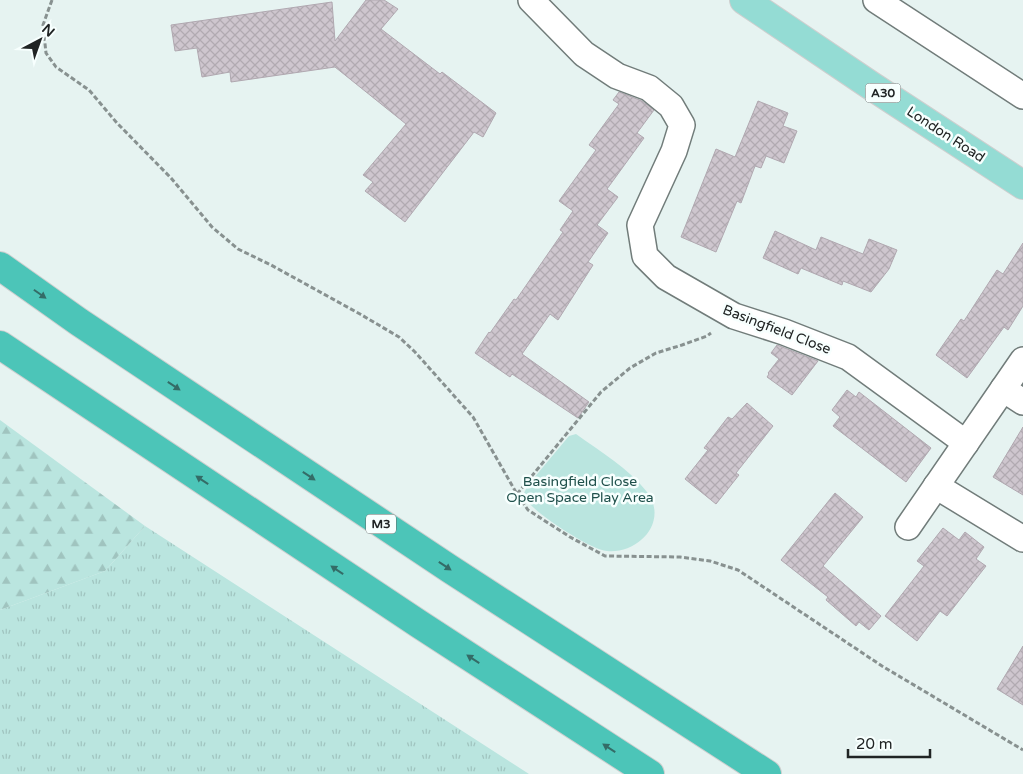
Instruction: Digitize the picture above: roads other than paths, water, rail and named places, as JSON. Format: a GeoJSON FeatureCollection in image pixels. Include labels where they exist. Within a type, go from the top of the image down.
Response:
{"type":"FeatureCollection","features":[{"type":"Feature","properties":{"kind":"highway","name":"M3"},"geometry":{"type":"LineString","coordinates":[[0,266],[79,322],[450,569],[767,774]]}},
{"type":"Feature","properties":{"kind":"highway"},"geometry":{"type":"LineString","coordinates":[[0,344],[411,619],[650,774]]}},
{"type":"Feature","properties":{"kind":"main road","name":"London Road"},"geometry":{"type":"LineString","coordinates":[[744,0],[1023,185]]}},
{"type":"Feature","properties":{"kind":"street","name":"Basingfield Close"},"geometry":{"type":"LineString","coordinates":[[531,0],[584,54],[617,76],[650,88],[671,106],[682,125],[674,151],[640,225],[645,256],[666,278],[734,316],[784,332],[848,357],[966,443]]}},
{"type":"Feature","properties":{"kind":"street"},"geometry":{"type":"LineString","coordinates":[[876,0],[1023,96]]}},
{"type":"Feature","properties":{"kind":"street"},"geometry":{"type":"LineString","coordinates":[[908,527],[966,443],[1013,395],[1023,360]]}},
{"type":"Feature","properties":{"kind":"street"},"geometry":{"type":"LineString","coordinates":[[936,486],[1023,539]]}},
{"type":"Feature","properties":{"kind":"park label","name":"Basingfield Close Open Space Play Area"},"geometry":{"type":"Point","coordinates":[580,490]}}]}
